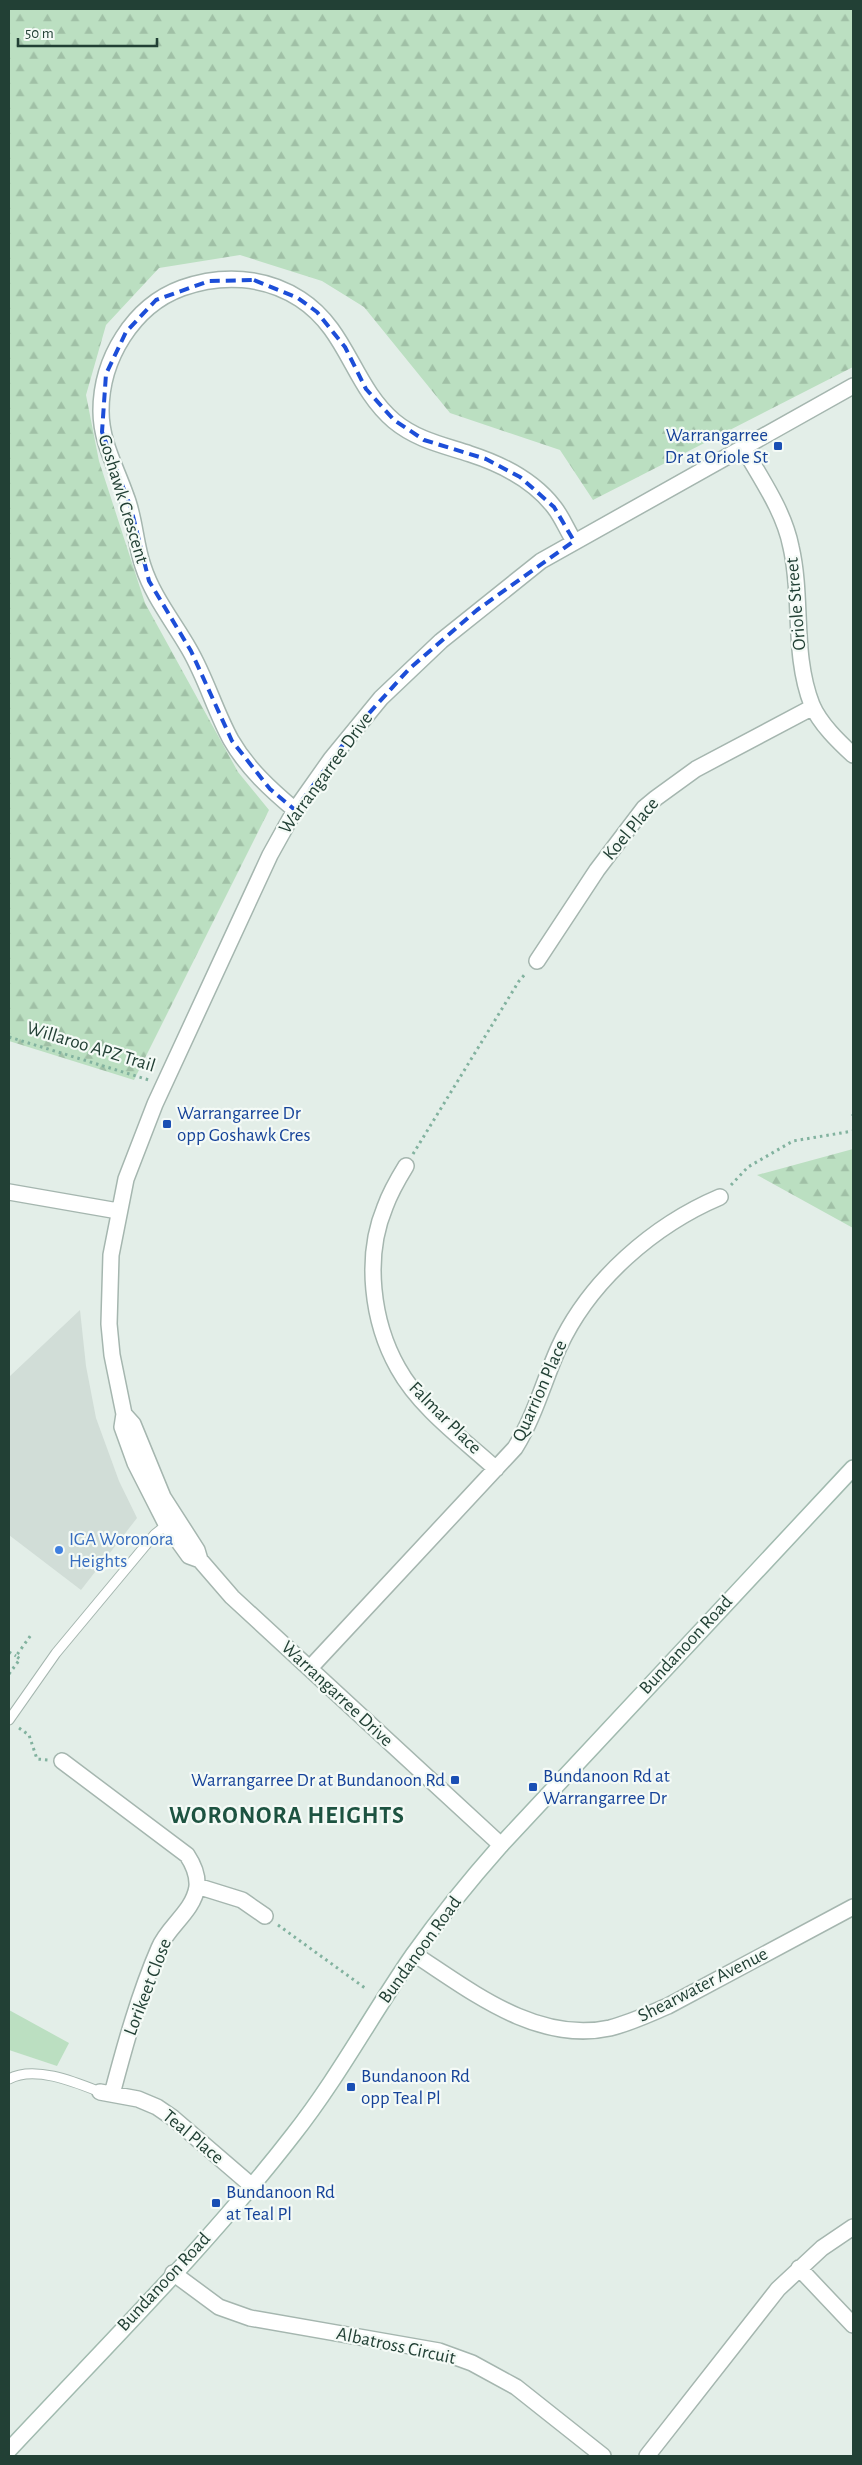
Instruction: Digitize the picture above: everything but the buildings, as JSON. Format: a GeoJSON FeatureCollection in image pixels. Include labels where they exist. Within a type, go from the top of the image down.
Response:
{"type":"FeatureCollection","features":[{"type":"Feature","properties":{"kind":"street","name":"Goshawk Crescent"},"geometry":{"type":"LineString","coordinates":[[295,810],[270,789],[232,740],[191,651],[156,598],[143,566],[130,508],[102,432],[101,411],[102,393],[112,358],[126,332],[141,314],[156,300],[171,292],[209,281],[254,280],[298,298],[317,312],[332,327],[345,346],[366,389],[394,420],[424,440],[486,459],[520,477],[554,507],[574,541]]}},
{"type":"Feature","properties":{"kind":"street","name":"Warrangarree Drive"},"geometry":{"type":"LineString","coordinates":[[501,1845],[232,1597],[200,1560],[197,1550],[171,1521],[133,1424],[124,1414],[112,1355],[109,1324],[111,1255],[118,1211],[138,1144],[249,896],[295,810],[353,731],[410,669],[477,610],[541,561],[853,386]]}},
{"type":"Feature","properties":{"kind":"street","name":"Oriole Street"},"geometry":{"type":"LineString","coordinates":[[743,447],[769,492],[791,544],[796,581],[798,641],[813,707],[836,738],[853,755]]}},
{"type":"Feature","properties":{"kind":"street","name":"Koel Place"},"geometry":{"type":"LineString","coordinates":[[537,961],[597,870],[644,808],[696,769],[813,707]]}},
{"type":"Feature","properties":{"kind":"street","name":"Falmar Place"},"geometry":{"type":"LineString","coordinates":[[406,1166],[384,1207],[378,1226],[374,1269],[375,1294],[380,1320],[398,1369],[416,1393],[442,1420],[496,1468]]}},
{"type":"Feature","properties":{"kind":"street"},"geometry":{"type":"LineString","coordinates":[[9,1192],[118,1211]]}},
{"type":"Feature","properties":{"kind":"street","name":"Quarrion Place"},"geometry":{"type":"LineString","coordinates":[[310,1668],[515,1448],[526,1430],[560,1344],[574,1320],[598,1288],[621,1263],[671,1222],[695,1208],[720,1197]]}},
{"type":"Feature","properties":{"kind":"street","name":"Bundanoon Road"},"geometry":{"type":"LineString","coordinates":[[9,2450],[252,2186],[294,2134],[344,2063],[414,1954],[466,1886],[501,1845],[853,1468]]}},
{"type":"Feature","properties":{"kind":"street"},"geometry":{"type":"LineString","coordinates":[[62,1761],[187,1855],[194,1869],[197,1886],[242,1900],[265,1916]]}},
{"type":"Feature","properties":{"kind":"street","name":"Lorikeet Close"},"geometry":{"type":"LineString","coordinates":[[106,2093],[123,2054],[159,1947],[186,1910],[197,1886]]}},
{"type":"Feature","properties":{"kind":"street","name":"Shearwater Avenue"},"geometry":{"type":"LineString","coordinates":[[414,1954],[492,2005],[519,2018],[542,2025],[574,2029],[608,2028],[636,2020],[668,2006],[853,1907]]}},
{"type":"Feature","properties":{"kind":"street","name":"Teal Place"},"geometry":{"type":"LineString","coordinates":[[106,2093],[138,2099],[157,2107],[173,2118],[252,2186]]}},
{"type":"Feature","properties":{"kind":"street"},"geometry":{"type":"LineString","coordinates":[[647,2456],[778,2289],[822,2248],[853,2227]]}},
{"type":"Feature","properties":{"kind":"street"},"geometry":{"type":"LineString","coordinates":[[799,2268],[853,2326]]}},
{"type":"Feature","properties":{"kind":"street","name":"Albatross Circuit"},"geometry":{"type":"LineString","coordinates":[[173,2273],[219,2307],[250,2318],[439,2351],[472,2363],[516,2387],[602,2456]]}},
{"type":"Feature","properties":{"kind":"lane"},"geometry":{"type":"LineString","coordinates":[[9,1720],[56,1653],[155,1534],[171,1521]]}},
{"type":"Feature","properties":{"kind":"lane"},"geometry":{"type":"LineString","coordinates":[[9,2079],[20,2074],[32,2074],[69,2080],[106,2093]]}},
{"type":"Feature","properties":{"kind":"path"},"geometry":{"type":"LineString","coordinates":[[406,1166],[519,981],[537,961]]}},
{"type":"Feature","properties":{"kind":"path","name":"Willaroo APZ Trail"},"geometry":{"type":"LineString","coordinates":[[9,1037],[164,1084]]}},
{"type":"Feature","properties":{"kind":"path"},"geometry":{"type":"LineString","coordinates":[[720,1197],[748,1166],[793,1141],[853,1131]]}},
{"type":"Feature","properties":{"kind":"path"},"geometry":{"type":"LineString","coordinates":[[16,1656],[31,1636]]}},
{"type":"Feature","properties":{"kind":"path"},"geometry":{"type":"LineString","coordinates":[[9,1652],[20,1659],[9,1674]]}},
{"type":"Feature","properties":{"kind":"path"},"geometry":{"type":"LineString","coordinates":[[9,1720],[29,1735],[37,1760],[62,1761]]}},
{"type":"Feature","properties":{"kind":"path"},"geometry":{"type":"LineString","coordinates":[[265,1916],[365,1988]]}},
{"type":"Feature","properties":{"kind":"highlighted area"},"geometry":{"type":"Polygon","coordinates":[[[254,280],[298,298],[317,312],[345,347],[366,389],[394,420],[424,440],[486,459],[520,477],[554,507],[574,541],[477,610],[409,669],[353,731],[295,810],[270,789],[232,741],[191,651],[149,581],[131,508],[102,432],[106,374],[126,332],[156,300],[209,281],[254,280]]]}},
{"type":"Feature","properties":{"kind":"shaded area"},"geometry":{"type":"Polygon","coordinates":[[[80,1310],[86,1366],[96,1418],[119,1481],[137,1518],[81,1590],[9,1535],[9,1377],[80,1310]]]}},
{"type":"Feature","properties":{"kind":"green space"},"geometry":{"type":"Polygon","coordinates":[[[9,9],[853,9],[853,367],[593,500],[560,450],[450,413],[364,307],[322,281],[240,255],[159,268],[106,325],[86,395],[99,461],[145,603],[238,772],[269,810],[134,1080],[9,1041],[9,9]]]}},
{"type":"Feature","properties":{"kind":"green space"},"geometry":{"type":"Polygon","coordinates":[[[853,1149],[853,1228],[757,1175],[853,1149]]]}},
{"type":"Feature","properties":{"kind":"green space"},"geometry":{"type":"Polygon","coordinates":[[[9,2010],[69,2043],[57,2066],[9,2050],[9,2010]]]}},
{"type":"Feature","properties":{"kind":"place","name":"Warrangarree Dr at Oriole St"},"geometry":{"type":"Point","coordinates":[778,446]}},
{"type":"Feature","properties":{"kind":"place","name":"Warrangarree Dr opp Goshawk Cres"},"geometry":{"type":"Point","coordinates":[167,1124]}},
{"type":"Feature","properties":{"kind":"place","name":"IGA Woronora Heights"},"geometry":{"type":"Point","coordinates":[59,1550]}},
{"type":"Feature","properties":{"kind":"place","name":"Warrangarree Dr at Bundanoon Rd"},"geometry":{"type":"Point","coordinates":[455,1780]}},
{"type":"Feature","properties":{"kind":"place","name":"Bundanoon Rd at Warrangarree Dr"},"geometry":{"type":"Point","coordinates":[533,1787]}},
{"type":"Feature","properties":{"kind":"place","name":"Bundanoon Rd opp Teal Pl"},"geometry":{"type":"Point","coordinates":[351,2087]}},
{"type":"Feature","properties":{"kind":"place","name":"Bundanoon Rd at Teal Pl"},"geometry":{"type":"Point","coordinates":[216,2203]}},
{"type":"Feature","properties":{"kind":"district","name":"WORONORA HEIGHTS"},"geometry":{"type":"Point","coordinates":[287,1816]}}]}
